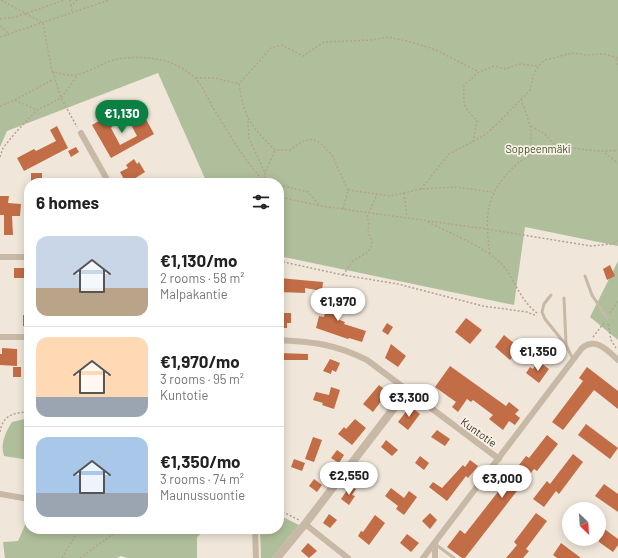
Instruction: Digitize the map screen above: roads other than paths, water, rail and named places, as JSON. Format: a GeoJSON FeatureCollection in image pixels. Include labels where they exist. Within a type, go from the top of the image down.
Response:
{"type":"FeatureCollection","features":[{"type":"Feature","properties":{"kind":"street"},"geometry":{"type":"LineString","coordinates":[[81,133],[105,178]]}},
{"type":"Feature","properties":{"kind":"street"},"geometry":{"type":"LineString","coordinates":[[0,257],[24,257]]}},
{"type":"Feature","properties":{"kind":"street"},"geometry":{"type":"LineString","coordinates":[[0,337],[24,337]]}},
{"type":"Feature","properties":{"kind":"street","name":"Kuntotie"},"geometry":{"type":"LineString","coordinates":[[284,340],[322,343],[345,350],[367,360],[499,459]]}},
{"type":"Feature","properties":{"kind":"street"},"geometry":{"type":"LineString","coordinates":[[423,558],[573,359],[588,344],[595,343],[602,346],[618,360]]}},
{"type":"Feature","properties":{"kind":"street"},"geometry":{"type":"LineString","coordinates":[[277,558],[306,524],[407,391]]}},
{"type":"Feature","properties":{"kind":"street"},"geometry":{"type":"LineString","coordinates":[[0,494],[24,498]]}},
{"type":"Feature","properties":{"kind":"street"},"geometry":{"type":"LineString","coordinates":[[306,524],[348,558]]}},
{"type":"Feature","properties":{"kind":"street"},"geometry":{"type":"LineString","coordinates":[[255,534],[256,558]]}},
{"type":"Feature","properties":{"kind":"street"},"geometry":{"type":"LineString","coordinates":[[435,544],[435,558]]}},
{"type":"Feature","properties":{"kind":"lane"},"geometry":{"type":"LineString","coordinates":[[585,276],[592,295],[607,318]]}},
{"type":"Feature","properties":{"kind":"lane"},"geometry":{"type":"LineString","coordinates":[[551,295],[544,304],[542,312],[544,319],[566,345]]}},
{"type":"Feature","properties":{"kind":"lane"},"geometry":{"type":"LineString","coordinates":[[564,298],[564,338],[573,359]]}},
{"type":"Feature","properties":{"kind":"lane"},"geometry":{"type":"LineString","coordinates":[[435,544],[454,558]]}},
{"type":"Feature","properties":{"kind":"park label","name":"Soppeenmäki"},"geometry":{"type":"Point","coordinates":[538,148]}}]}
